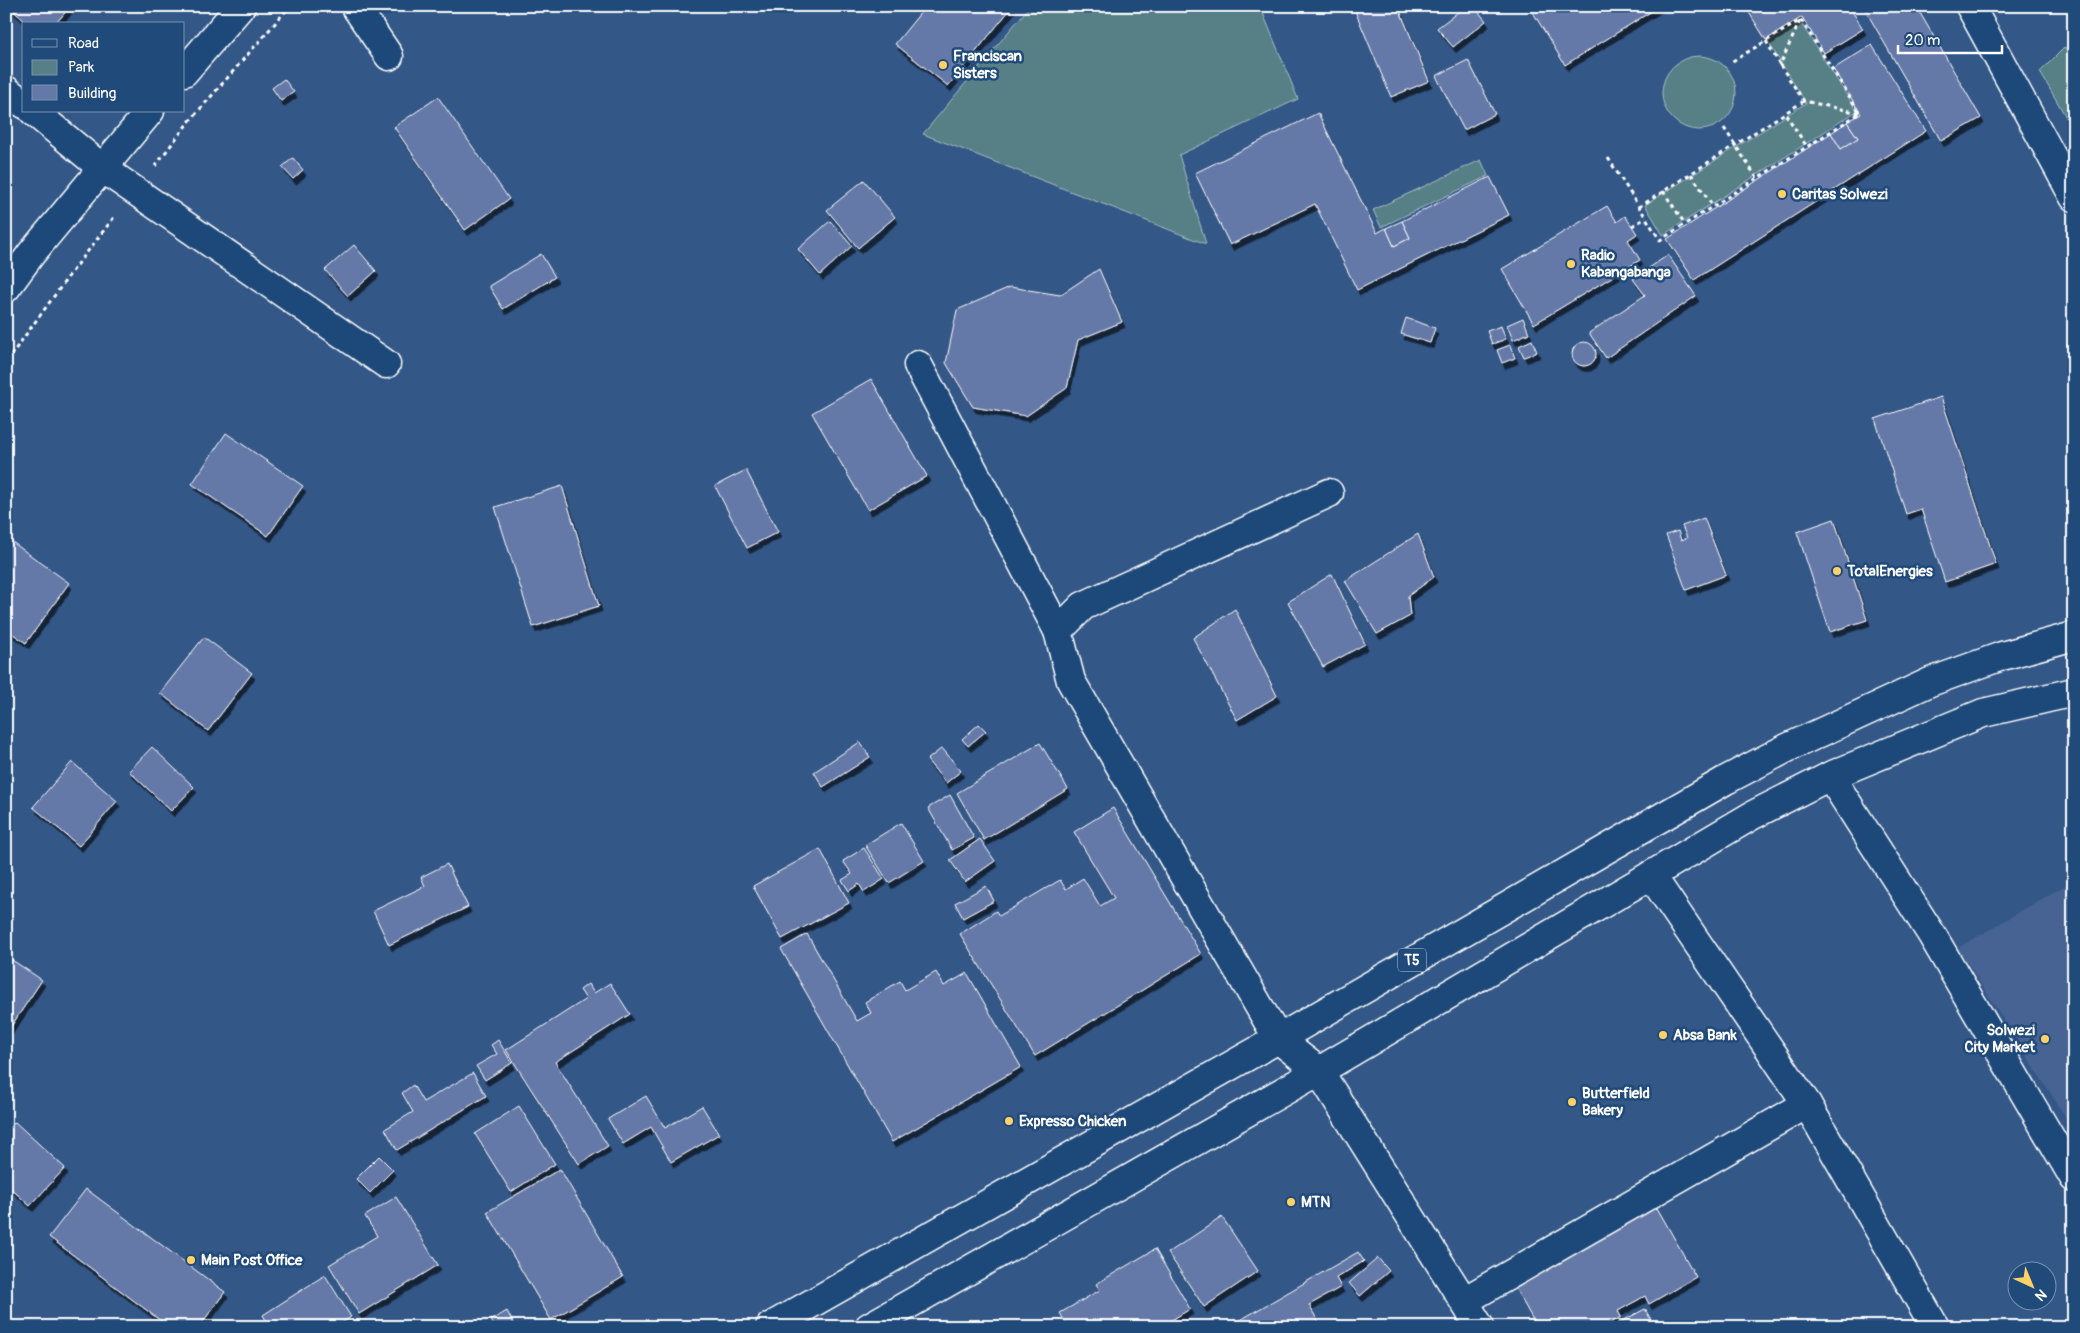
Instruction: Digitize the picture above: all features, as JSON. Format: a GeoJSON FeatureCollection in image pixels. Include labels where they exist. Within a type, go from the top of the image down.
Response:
{"type":"FeatureCollection","features":[{"type":"Feature","properties":{"kind":"main road"},"geometry":{"type":"LineString","coordinates":[[185,71],[241,6]]}},
{"type":"Feature","properties":{"kind":"main road"},"geometry":{"type":"LineString","coordinates":[[355,6],[389,56]]}},
{"type":"Feature","properties":{"kind":"main road"},"geometry":{"type":"LineString","coordinates":[[1970,6],[2074,197]]}},
{"type":"Feature","properties":{"kind":"main road"},"geometry":{"type":"LineString","coordinates":[[6,90],[22,102]]}},
{"type":"Feature","properties":{"kind":"main road"},"geometry":{"type":"LineString","coordinates":[[34,112],[102,168],[386,364]]}},
{"type":"Feature","properties":{"kind":"main road"},"geometry":{"type":"LineString","coordinates":[[6,288],[31,254],[149,112]]}},
{"type":"Feature","properties":{"kind":"main road"},"geometry":{"type":"LineString","coordinates":[[918,365],[1058,630],[1071,681],[1278,1038],[1319,1071],[1480,1327]]}},
{"type":"Feature","properties":{"kind":"main road"},"geometry":{"type":"LineString","coordinates":[[1058,630],[1083,606],[1329,493]]}},
{"type":"Feature","properties":{"kind":"main road","name":"T5"},"geometry":{"type":"LineString","coordinates":[[770,1327],[1639,830],[1789,747],[1930,682],[2002,656],[2074,636]]}},
{"type":"Feature","properties":{"kind":"main road"},"geometry":{"type":"LineString","coordinates":[[869,1327],[1319,1071],[1754,815],[1830,776],[1984,713],[2074,692]]}},
{"type":"Feature","properties":{"kind":"main road"},"geometry":{"type":"LineString","coordinates":[[1830,776],[1932,935],[2074,1178]]}},
{"type":"Feature","properties":{"kind":"main road"},"geometry":{"type":"LineString","coordinates":[[1651,875],[1807,1104],[1935,1327]]}},
{"type":"Feature","properties":{"kind":"main road"},"geometry":{"type":"LineString","coordinates":[[1464,1301],[1807,1104]]}},
{"type":"Feature","properties":{"kind":"path"},"geometry":{"type":"LineString","coordinates":[[1731,62],[1800,20]]}},
{"type":"Feature","properties":{"kind":"path"},"geometry":{"type":"LineString","coordinates":[[1780,64],[1800,20]]}},
{"type":"Feature","properties":{"kind":"path"},"geometry":{"type":"LineString","coordinates":[[1800,20],[1860,113]]}},
{"type":"Feature","properties":{"kind":"path"},"geometry":{"type":"LineString","coordinates":[[1766,41],[1804,101],[1860,113]]}},
{"type":"Feature","properties":{"kind":"path"},"geometry":{"type":"LineString","coordinates":[[1639,207],[1804,101]]}},
{"type":"Feature","properties":{"kind":"path"},"geometry":{"type":"LineString","coordinates":[[1786,113],[1807,146]]}},
{"type":"Feature","properties":{"kind":"path"},"geometry":{"type":"LineString","coordinates":[[1608,158],[1660,240],[1860,113]]}},
{"type":"Feature","properties":{"kind":"path"},"geometry":{"type":"LineString","coordinates":[[1724,128],[1757,178]]}},
{"type":"Feature","properties":{"kind":"path"},"geometry":{"type":"LineString","coordinates":[[1691,174],[1713,206]]}},
{"type":"Feature","properties":{"kind":"path"},"geometry":{"type":"LineString","coordinates":[[1663,191],[1685,224]]}},
{"type":"Feature","properties":{"kind":"path"},"geometry":{"type":"LineString","coordinates":[[1632,226],[1646,218]]}},
{"type":"Feature","properties":{"kind":"shaded area","name":"Solwezi City Market"},"geometry":{"type":"Polygon","coordinates":[[[2074,880],[2074,1130],[1958,948],[2074,880]]]}},
{"type":"Feature","properties":{"kind":"green space"},"geometry":{"type":"Polygon","coordinates":[[[1030,6],[1260,6],[1298,99],[1179,155],[1206,244],[923,134],[1030,6]]]}},
{"type":"Feature","properties":{"kind":"green space"},"geometry":{"type":"Polygon","coordinates":[[[1800,22],[1857,111],[1663,235],[1645,205],[1806,103],[1768,42],[1800,22]]]}},
{"type":"Feature","properties":{"kind":"green space"},"geometry":{"type":"Polygon","coordinates":[[[2065,47],[2074,63],[2074,131],[2040,72],[2065,47]]]}},
{"type":"Feature","properties":{"kind":"green space"},"geometry":{"type":"Polygon","coordinates":[[[1699,56],[1720,62],[1730,72],[1736,93],[1730,114],[1720,124],[1699,130],[1678,124],[1668,114],[1662,93],[1668,72],[1678,62],[1699,56]]]}},
{"type":"Feature","properties":{"kind":"green space"},"geometry":{"type":"Polygon","coordinates":[[[1481,160],[1488,176],[1381,227],[1373,210],[1481,160]]]}},
{"type":"Feature","properties":{"kind":"building"},"geometry":{"type":"Polygon","coordinates":[[[8,6],[71,6],[57,22],[26,22],[8,6]]]}},
{"type":"Feature","properties":{"kind":"building","name":"Franciscan Sisters"},"geometry":{"type":"Polygon","coordinates":[[[926,6],[1013,6],[948,86],[895,44],[926,6]]]}},
{"type":"Feature","properties":{"kind":"building"},"geometry":{"type":"Polygon","coordinates":[[[1353,6],[1398,6],[1429,81],[1391,97],[1353,6]]]}},
{"type":"Feature","properties":{"kind":"building"},"geometry":{"type":"Polygon","coordinates":[[[1466,6],[1474,6],[1486,21],[1453,47],[1437,28],[1466,6]]]}},
{"type":"Feature","properties":{"kind":"building"},"geometry":{"type":"Polygon","coordinates":[[[1529,6],[1660,6],[1565,65],[1529,6]]]}},
{"type":"Feature","properties":{"kind":"building"},"geometry":{"type":"Polygon","coordinates":[[[1745,6],[1849,6],[1863,29],[1824,53],[1802,17],[1766,40],[1745,6]]]}},
{"type":"Feature","properties":{"kind":"building"},"geometry":{"type":"Polygon","coordinates":[[[1863,6],[1916,6],[1981,118],[1941,141],[1863,6]]]}},
{"type":"Feature","properties":{"kind":"building","name":"Caritas Solwezi"},"geometry":{"type":"Polygon","coordinates":[[[1872,45],[1926,131],[1694,280],[1667,239],[1831,133],[1841,149],[1858,138],[1847,122],[1861,114],[1833,69],[1872,45]]]}},
{"type":"Feature","properties":{"kind":"building"},"geometry":{"type":"Polygon","coordinates":[[[1468,60],[1495,114],[1464,130],[1436,76],[1468,60]]]}},
{"type":"Feature","properties":{"kind":"building"},"geometry":{"type":"Polygon","coordinates":[[[284,79],[294,92],[281,101],[272,88],[284,79]]]}},
{"type":"Feature","properties":{"kind":"building"},"geometry":{"type":"Polygon","coordinates":[[[438,97],[509,199],[465,230],[394,127],[438,97]]]}},
{"type":"Feature","properties":{"kind":"building"},"geometry":{"type":"Polygon","coordinates":[[[1318,113],[1377,233],[1386,228],[1394,246],[1410,238],[1402,221],[1490,177],[1509,215],[1357,290],[1315,204],[1230,245],[1195,173],[1318,113]]]}},
{"type":"Feature","properties":{"kind":"building"},"geometry":{"type":"Polygon","coordinates":[[[1847,122],[1858,138],[1841,149],[1831,133],[1847,122]]]}},
{"type":"Feature","properties":{"kind":"building"},"geometry":{"type":"Polygon","coordinates":[[[293,158],[303,170],[293,179],[282,167],[293,158]]]}},
{"type":"Feature","properties":{"kind":"building"},"geometry":{"type":"Polygon","coordinates":[[[864,180],[895,217],[858,248],[827,210],[864,180]]]}},
{"type":"Feature","properties":{"kind":"building","name":"Radio Kabangabanga"},"geometry":{"type":"Polygon","coordinates":[[[1607,206],[1617,222],[1625,216],[1637,234],[1628,240],[1640,260],[1534,324],[1502,269],[1607,206]]]}},
{"type":"Feature","properties":{"kind":"building"},"geometry":{"type":"Polygon","coordinates":[[[830,221],[852,246],[820,275],[798,249],[830,221]]]}},
{"type":"Feature","properties":{"kind":"building"},"geometry":{"type":"Polygon","coordinates":[[[1402,221],[1410,238],[1394,246],[1386,228],[1402,221]]]}},
{"type":"Feature","properties":{"kind":"building"},"geometry":{"type":"Polygon","coordinates":[[[354,245],[376,271],[348,296],[325,270],[354,245]]]}},
{"type":"Feature","properties":{"kind":"building"},"geometry":{"type":"Polygon","coordinates":[[[541,254],[555,277],[503,309],[489,286],[541,254]]]}},
{"type":"Feature","properties":{"kind":"building"},"geometry":{"type":"Polygon","coordinates":[[[1668,255],[1696,296],[1606,358],[1589,333],[1645,295],[1633,279],[1668,255]]]}},
{"type":"Feature","properties":{"kind":"building"},"geometry":{"type":"Polygon","coordinates":[[[1099,269],[1122,322],[1078,340],[1067,388],[1026,416],[973,407],[946,363],[957,310],[1010,287],[1060,295],[1099,269]]]}},
{"type":"Feature","properties":{"kind":"building"},"geometry":{"type":"Polygon","coordinates":[[[1406,318],[1435,328],[1430,343],[1401,334],[1406,318]]]}},
{"type":"Feature","properties":{"kind":"building"},"geometry":{"type":"Polygon","coordinates":[[[1523,318],[1529,333],[1513,340],[1507,325],[1523,318]]]}},
{"type":"Feature","properties":{"kind":"building"},"geometry":{"type":"Polygon","coordinates":[[[1501,326],[1506,339],[1492,344],[1487,331],[1501,326]]]}},
{"type":"Feature","properties":{"kind":"building"},"geometry":{"type":"Polygon","coordinates":[[[1532,340],[1537,352],[1524,357],[1519,346],[1532,340]]]}},
{"type":"Feature","properties":{"kind":"building"},"geometry":{"type":"Polygon","coordinates":[[[1584,342],[1593,345],[1596,354],[1593,363],[1584,366],[1575,363],[1572,354],[1575,345],[1584,342]]]}},
{"type":"Feature","properties":{"kind":"building"},"geometry":{"type":"Polygon","coordinates":[[[1510,345],[1515,358],[1502,363],[1497,350],[1510,345]]]}},
{"type":"Feature","properties":{"kind":"building"},"geometry":{"type":"Polygon","coordinates":[[[871,379],[927,476],[868,510],[812,413],[871,379]]]}},
{"type":"Feature","properties":{"kind":"building"},"geometry":{"type":"Polygon","coordinates":[[[1941,397],[1996,564],[1945,582],[1921,509],[1906,514],[1875,419],[1941,397]]]}},
{"type":"Feature","properties":{"kind":"building"},"geometry":{"type":"Polygon","coordinates":[[[226,433],[303,486],[268,536],[192,484],[226,433]]]}},
{"type":"Feature","properties":{"kind":"building"},"geometry":{"type":"Polygon","coordinates":[[[746,470],[778,532],[747,548],[715,486],[746,470]]]}},
{"type":"Feature","properties":{"kind":"building"},"geometry":{"type":"Polygon","coordinates":[[[562,486],[599,606],[533,627],[495,507],[562,486]]]}},
{"type":"Feature","properties":{"kind":"building"},"geometry":{"type":"Polygon","coordinates":[[[1704,518],[1726,575],[1686,590],[1666,535],[1678,531],[1681,540],[1687,538],[1682,526],[1704,518]]]}},
{"type":"Feature","properties":{"kind":"building"},"geometry":{"type":"Polygon","coordinates":[[[1834,519],[1867,620],[1830,632],[1797,532],[1834,519]]]}},
{"type":"Feature","properties":{"kind":"building"},"geometry":{"type":"Polygon","coordinates":[[[1418,534],[1434,577],[1408,596],[1410,616],[1377,634],[1345,581],[1418,534]]]}},
{"type":"Feature","properties":{"kind":"building"},"geometry":{"type":"Polygon","coordinates":[[[8,539],[69,583],[26,643],[6,629],[6,541],[8,539]]]}},
{"type":"Feature","properties":{"kind":"building"},"geometry":{"type":"Polygon","coordinates":[[[1332,574],[1365,644],[1323,667],[1288,602],[1332,574]]]}},
{"type":"Feature","properties":{"kind":"building"},"geometry":{"type":"Polygon","coordinates":[[[1235,609],[1277,696],[1237,720],[1193,638],[1235,609]]]}},
{"type":"Feature","properties":{"kind":"building"},"geometry":{"type":"Polygon","coordinates":[[[204,637],[252,673],[208,731],[160,693],[204,637]]]}},
{"type":"Feature","properties":{"kind":"building"},"geometry":{"type":"Polygon","coordinates":[[[979,724],[986,731],[968,746],[962,739],[979,724]]]}},
{"type":"Feature","properties":{"kind":"building"},"geometry":{"type":"Polygon","coordinates":[[[860,742],[870,757],[823,787],[814,772],[860,742]]]}},
{"type":"Feature","properties":{"kind":"building"},"geometry":{"type":"Polygon","coordinates":[[[1040,743],[1068,789],[984,840],[957,793],[1040,743]]]}},
{"type":"Feature","properties":{"kind":"building"},"geometry":{"type":"Polygon","coordinates":[[[152,747],[194,787],[171,811],[129,771],[152,747]]]}},
{"type":"Feature","properties":{"kind":"building"},"geometry":{"type":"Polygon","coordinates":[[[942,748],[961,771],[946,783],[927,760],[942,748]]]}},
{"type":"Feature","properties":{"kind":"building"},"geometry":{"type":"Polygon","coordinates":[[[72,762],[117,801],[79,846],[33,807],[72,762]]]}},
{"type":"Feature","properties":{"kind":"building"},"geometry":{"type":"Polygon","coordinates":[[[950,795],[974,838],[952,850],[928,808],[950,795]]]}},
{"type":"Feature","properties":{"kind":"building"},"geometry":{"type":"Polygon","coordinates":[[[1113,808],[1201,954],[1035,1056],[960,934],[996,911],[999,916],[1060,880],[1066,889],[1083,878],[1100,906],[1114,898],[1074,832],[1113,808]]]}},
{"type":"Feature","properties":{"kind":"building"},"geometry":{"type":"Polygon","coordinates":[[[901,823],[924,861],[889,883],[865,845],[901,823]]]}},
{"type":"Feature","properties":{"kind":"building"},"geometry":{"type":"Polygon","coordinates":[[[980,839],[995,861],[965,882],[950,860],[980,839]]]}},
{"type":"Feature","properties":{"kind":"building"},"geometry":{"type":"Polygon","coordinates":[[[864,848],[884,879],[864,892],[859,884],[849,891],[842,880],[852,874],[843,861],[864,848]]]}},
{"type":"Feature","properties":{"kind":"building"},"geometry":{"type":"Polygon","coordinates":[[[820,849],[849,903],[782,939],[753,886],[820,849]]]}},
{"type":"Feature","properties":{"kind":"building"},"geometry":{"type":"Polygon","coordinates":[[[447,864],[468,907],[389,945],[373,911],[425,886],[421,877],[447,864]]]}},
{"type":"Feature","properties":{"kind":"building"},"geometry":{"type":"Polygon","coordinates":[[[986,886],[994,901],[963,918],[955,903],[986,886]]]}},
{"type":"Feature","properties":{"kind":"building"},"geometry":{"type":"Polygon","coordinates":[[[807,934],[857,1021],[871,1013],[865,1002],[900,981],[905,990],[936,972],[944,986],[967,973],[1021,1067],[892,1142],[781,949],[807,934]]]}},
{"type":"Feature","properties":{"kind":"building"},"geometry":{"type":"Polygon","coordinates":[[[6,956],[42,980],[6,1034],[6,956]]]}},
{"type":"Feature","properties":{"kind":"building"},"geometry":{"type":"Polygon","coordinates":[[[610,983],[630,1014],[555,1062],[608,1146],[579,1164],[506,1050],[586,999],[580,990],[588,984],[594,993],[610,983]]]}},
{"type":"Feature","properties":{"kind":"building"},"geometry":{"type":"Polygon","coordinates":[[[498,1040],[512,1063],[485,1080],[476,1066],[497,1054],[491,1045],[498,1040]]]}},
{"type":"Feature","properties":{"kind":"building"},"geometry":{"type":"Polygon","coordinates":[[[473,1073],[486,1096],[397,1150],[385,1129],[413,1112],[402,1093],[413,1085],[423,1102],[473,1073]]]}},
{"type":"Feature","properties":{"kind":"building"},"geometry":{"type":"Polygon","coordinates":[[[646,1096],[665,1128],[702,1106],[719,1134],[671,1162],[651,1127],[623,1144],[608,1119],[646,1096]]]}},
{"type":"Feature","properties":{"kind":"building"},"geometry":{"type":"Polygon","coordinates":[[[519,1106],[555,1164],[511,1192],[475,1134],[519,1106]]]}},
{"type":"Feature","properties":{"kind":"building"},"geometry":{"type":"Polygon","coordinates":[[[15,1122],[65,1168],[30,1206],[6,1184],[6,1131],[15,1122]]]}},
{"type":"Feature","properties":{"kind":"building"},"geometry":{"type":"Polygon","coordinates":[[[379,1156],[393,1170],[370,1193],[356,1179],[379,1156]]]}},
{"type":"Feature","properties":{"kind":"building"},"geometry":{"type":"Polygon","coordinates":[[[560,1169],[623,1277],[551,1320],[487,1212],[560,1169]]]}},
{"type":"Feature","properties":{"kind":"building"},"geometry":{"type":"Polygon","coordinates":[[[86,1189],[225,1292],[199,1327],[169,1327],[49,1237],[86,1189]]]}},
{"type":"Feature","properties":{"kind":"building"},"geometry":{"type":"Polygon","coordinates":[[[396,1197],[438,1265],[359,1314],[329,1265],[377,1236],[365,1216],[396,1197]]]}},
{"type":"Feature","properties":{"kind":"building"},"geometry":{"type":"Polygon","coordinates":[[[1656,1206],[1696,1277],[1649,1304],[1645,1296],[1618,1311],[1621,1317],[1604,1327],[1537,1327],[1514,1286],[1656,1206]]]}},
{"type":"Feature","properties":{"kind":"building"},"geometry":{"type":"Polygon","coordinates":[[[1222,1217],[1258,1271],[1204,1307],[1168,1253],[1222,1217]]]}},
{"type":"Feature","properties":{"kind":"building"},"geometry":{"type":"Polygon","coordinates":[[[1155,1249],[1190,1309],[1160,1327],[1068,1327],[1060,1313],[1100,1290],[1096,1284],[1155,1249]]]}},
{"type":"Feature","properties":{"kind":"building"},"geometry":{"type":"Polygon","coordinates":[[[1358,1252],[1364,1261],[1336,1278],[1341,1287],[1309,1305],[1321,1327],[1228,1327],[1358,1252]]]}},
{"type":"Feature","properties":{"kind":"building"},"geometry":{"type":"Polygon","coordinates":[[[1378,1258],[1389,1271],[1360,1296],[1349,1283],[1378,1258]]]}},
{"type":"Feature","properties":{"kind":"building"},"geometry":{"type":"Polygon","coordinates":[[[325,1275],[351,1317],[336,1327],[270,1327],[263,1315],[325,1275]]]}},
{"type":"Feature","properties":{"kind":"building"},"geometry":{"type":"Polygon","coordinates":[[[1645,1309],[1655,1327],[1611,1327],[1645,1309]]]}},
{"type":"Feature","properties":{"kind":"building"},"geometry":{"type":"Polygon","coordinates":[[[507,1311],[515,1327],[495,1327],[491,1320],[507,1311]]]}},
{"type":"Feature","properties":{"kind":"place","name":"Franciscan Sisters"},"geometry":{"type":"Point","coordinates":[943,65]}},
{"type":"Feature","properties":{"kind":"place","name":"Caritas Solwezi"},"geometry":{"type":"Point","coordinates":[1782,194]}},
{"type":"Feature","properties":{"kind":"place","name":"Radio Kabangabanga"},"geometry":{"type":"Point","coordinates":[1571,264]}},
{"type":"Feature","properties":{"kind":"place","name":"TotalEnergies"},"geometry":{"type":"Point","coordinates":[1837,571]}},
{"type":"Feature","properties":{"kind":"place","name":"Absa Bank"},"geometry":{"type":"Point","coordinates":[1663,1035]}},
{"type":"Feature","properties":{"kind":"place","name":"Solwezi City Market"},"geometry":{"type":"Point","coordinates":[2045,1039]}},
{"type":"Feature","properties":{"kind":"place","name":"Butterfield Bakery"},"geometry":{"type":"Point","coordinates":[1572,1102]}},
{"type":"Feature","properties":{"kind":"place","name":"Expresso Chicken"},"geometry":{"type":"Point","coordinates":[1009,1121]}},
{"type":"Feature","properties":{"kind":"place","name":"MTN"},"geometry":{"type":"Point","coordinates":[1291,1202]}},
{"type":"Feature","properties":{"kind":"place","name":"Main Post Office"},"geometry":{"type":"Point","coordinates":[191,1260]}}]}
